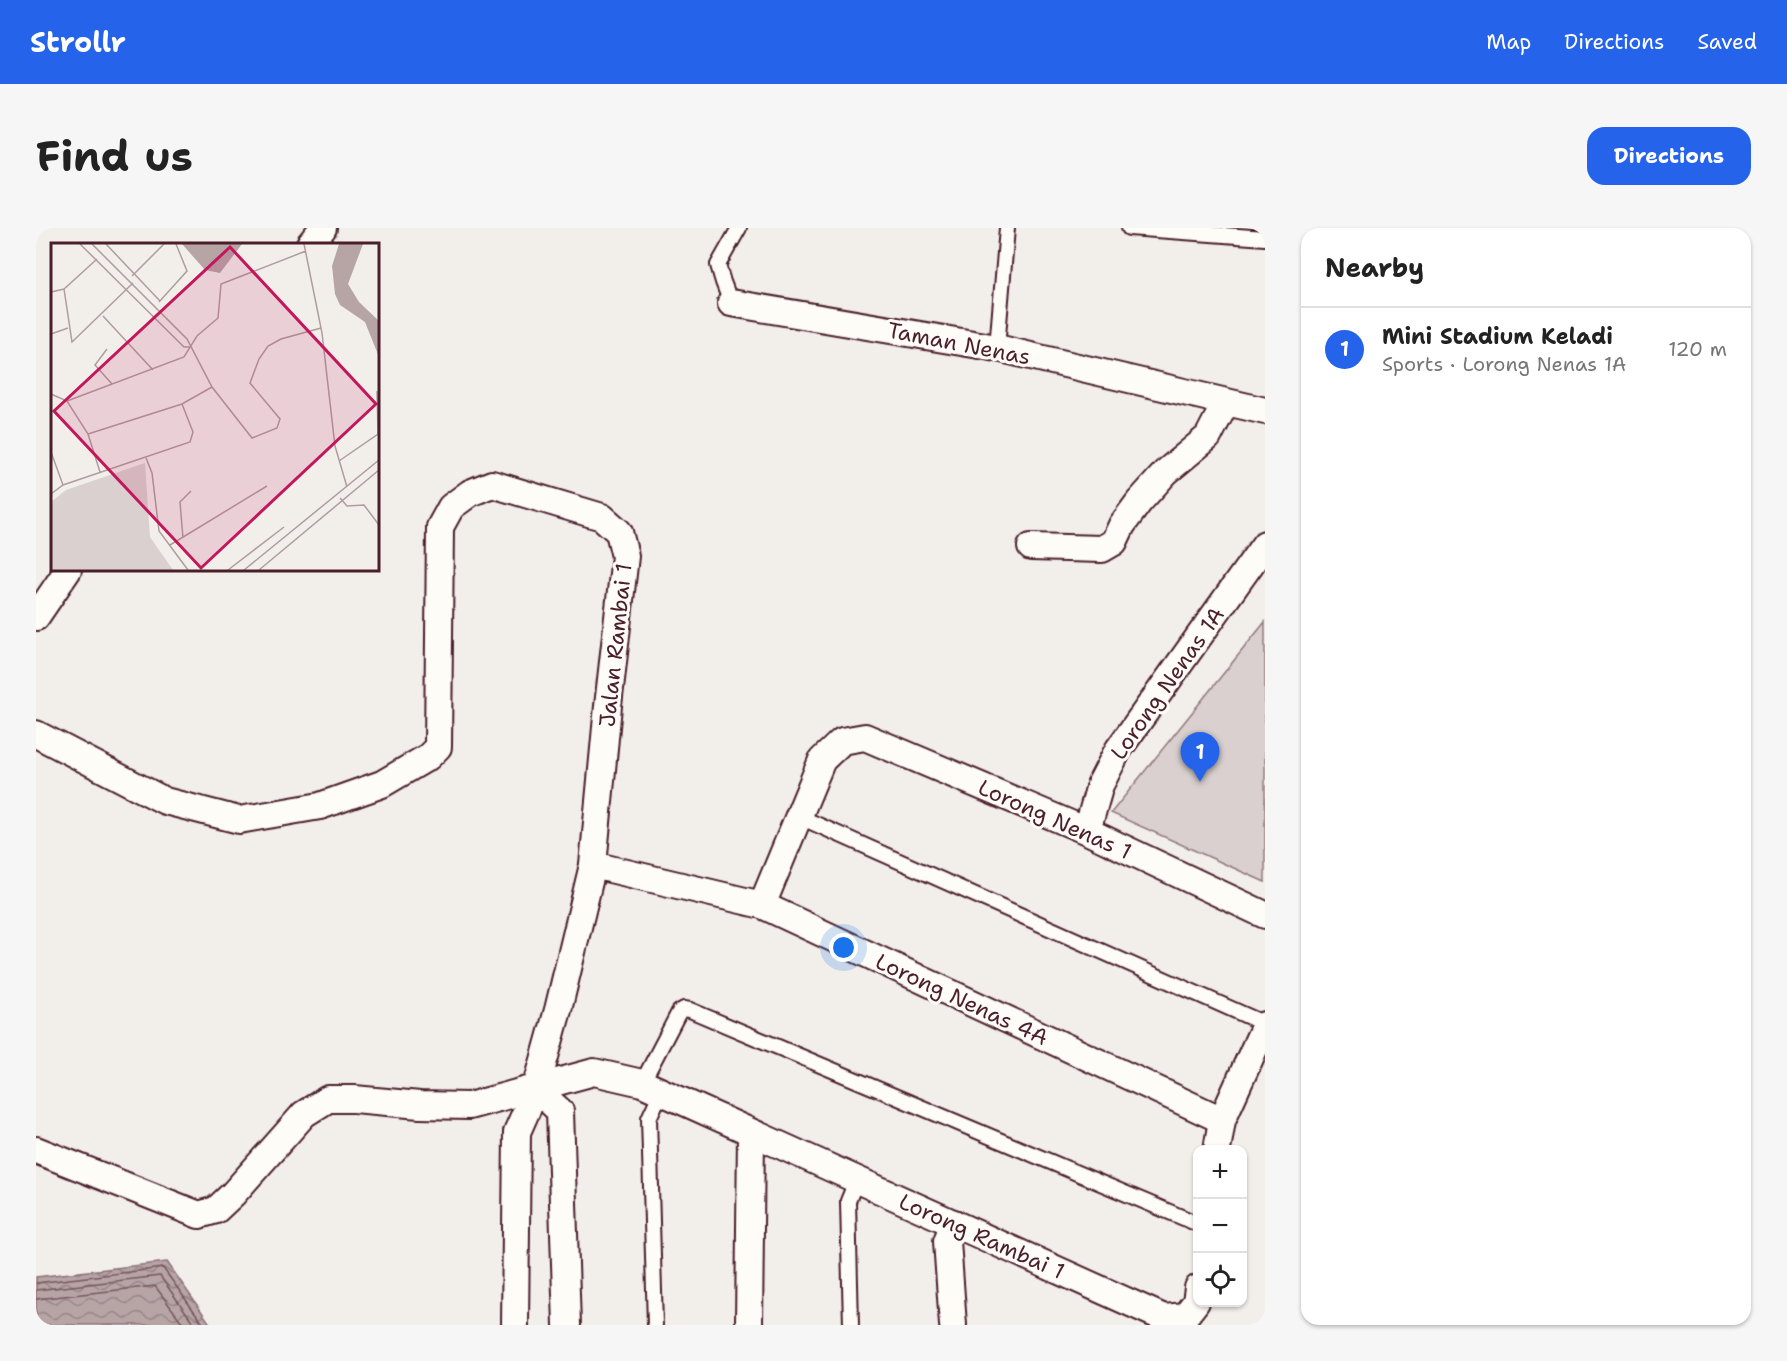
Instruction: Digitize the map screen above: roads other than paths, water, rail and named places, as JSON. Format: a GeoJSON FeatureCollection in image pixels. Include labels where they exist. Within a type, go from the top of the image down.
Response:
{"type":"FeatureCollection","features":[{"type":"Feature","properties":{"kind":"street"},"geometry":{"type":"LineString","coordinates":[[311,243],[323,228]]}},
{"type":"Feature","properties":{"kind":"street","name":"Taman Nenas"},"geometry":{"type":"LineString","coordinates":[[731,303],[997,348],[1265,411]]}},
{"type":"Feature","properties":{"kind":"street"},"geometry":{"type":"LineString","coordinates":[[1032,547],[1102,549],[1114,542],[1122,525],[1139,502],[1166,472],[1208,436],[1226,402]]}},
{"type":"Feature","properties":{"kind":"street","name":"Jalan Rambai 1"},"geometry":{"type":"LineString","coordinates":[[36,734],[165,801],[239,820],[320,806],[382,784],[428,757],[438,747],[440,527],[451,507],[470,493],[492,484],[602,517],[619,532],[626,556],[608,706],[593,865],[558,1010],[536,1089],[517,1132],[515,1325]]}},
{"type":"Feature","properties":{"kind":"street","name":"Lorong Nenas 1A"},"geometry":{"type":"LineString","coordinates":[[1087,831],[1100,785],[1118,750],[1265,544]]}},
{"type":"Feature","properties":{"kind":"street"},"geometry":{"type":"LineString","coordinates":[[36,616],[67,572]]}},
{"type":"Feature","properties":{"kind":"street","name":"Lorong Nenas 1"},"geometry":{"type":"LineString","coordinates":[[800,817],[822,760],[842,741],[865,737],[1087,831],[1265,915]]}},
{"type":"Feature","properties":{"kind":"street"},"geometry":{"type":"LineString","coordinates":[[762,905],[800,817]]}},
{"type":"Feature","properties":{"kind":"street","name":"Lorong Nenas 4A"},"geometry":{"type":"LineString","coordinates":[[593,865],[762,905],[1222,1120]]}},
{"type":"Feature","properties":{"kind":"street"},"geometry":{"type":"LineString","coordinates":[[1218,1145],[1222,1120],[1265,1025]]}},
{"type":"Feature","properties":{"kind":"street","name":"Lorong Rambai 1"},"geometry":{"type":"LineString","coordinates":[[536,1089],[594,1072],[651,1087],[1164,1318],[1186,1321],[1193,1307]]}},
{"type":"Feature","properties":{"kind":"street"},"geometry":{"type":"LineString","coordinates":[[36,1150],[199,1215],[216,1210],[304,1114],[328,1099],[469,1106],[536,1089],[560,1111],[567,1325]]}},
{"type":"Feature","properties":{"kind":"street"},"geometry":{"type":"LineString","coordinates":[[748,1325],[751,1133]]}},
{"type":"Feature","properties":{"kind":"street"},"geometry":{"type":"LineString","coordinates":[[953,1325],[947,1241],[954,1223]]}},
{"type":"Feature","properties":{"kind":"lane","name":"Taman Nenas"},"geometry":{"type":"LineString","coordinates":[[731,303],[718,265],[739,228]]}},
{"type":"Feature","properties":{"kind":"lane"},"geometry":{"type":"LineString","coordinates":[[997,348],[1007,228]]}},
{"type":"Feature","properties":{"kind":"lane"},"geometry":{"type":"LineString","coordinates":[[1129,228],[1265,238]]}},
{"type":"Feature","properties":{"kind":"lane"},"geometry":{"type":"LineString","coordinates":[[800,817],[1265,1025]]}},
{"type":"Feature","properties":{"kind":"lane"},"geometry":{"type":"LineString","coordinates":[[655,1325],[649,1118],[651,1087],[678,1012],[684,1009],[1193,1222]]}},
{"type":"Feature","properties":{"kind":"lane"},"geometry":{"type":"LineString","coordinates":[[851,1325],[848,1201],[856,1179]]}},
{"type":"Feature","properties":{"kind":"water"},"geometry":{"type":"Polygon","coordinates":[[[167,1262],[211,1325],[36,1325],[36,1277],[167,1262]]]}},
{"type":"Feature","properties":{"kind":"place","name":"Mini Stadium Keladi"},"geometry":{"type":"Point","coordinates":[1200,782]}}]}
